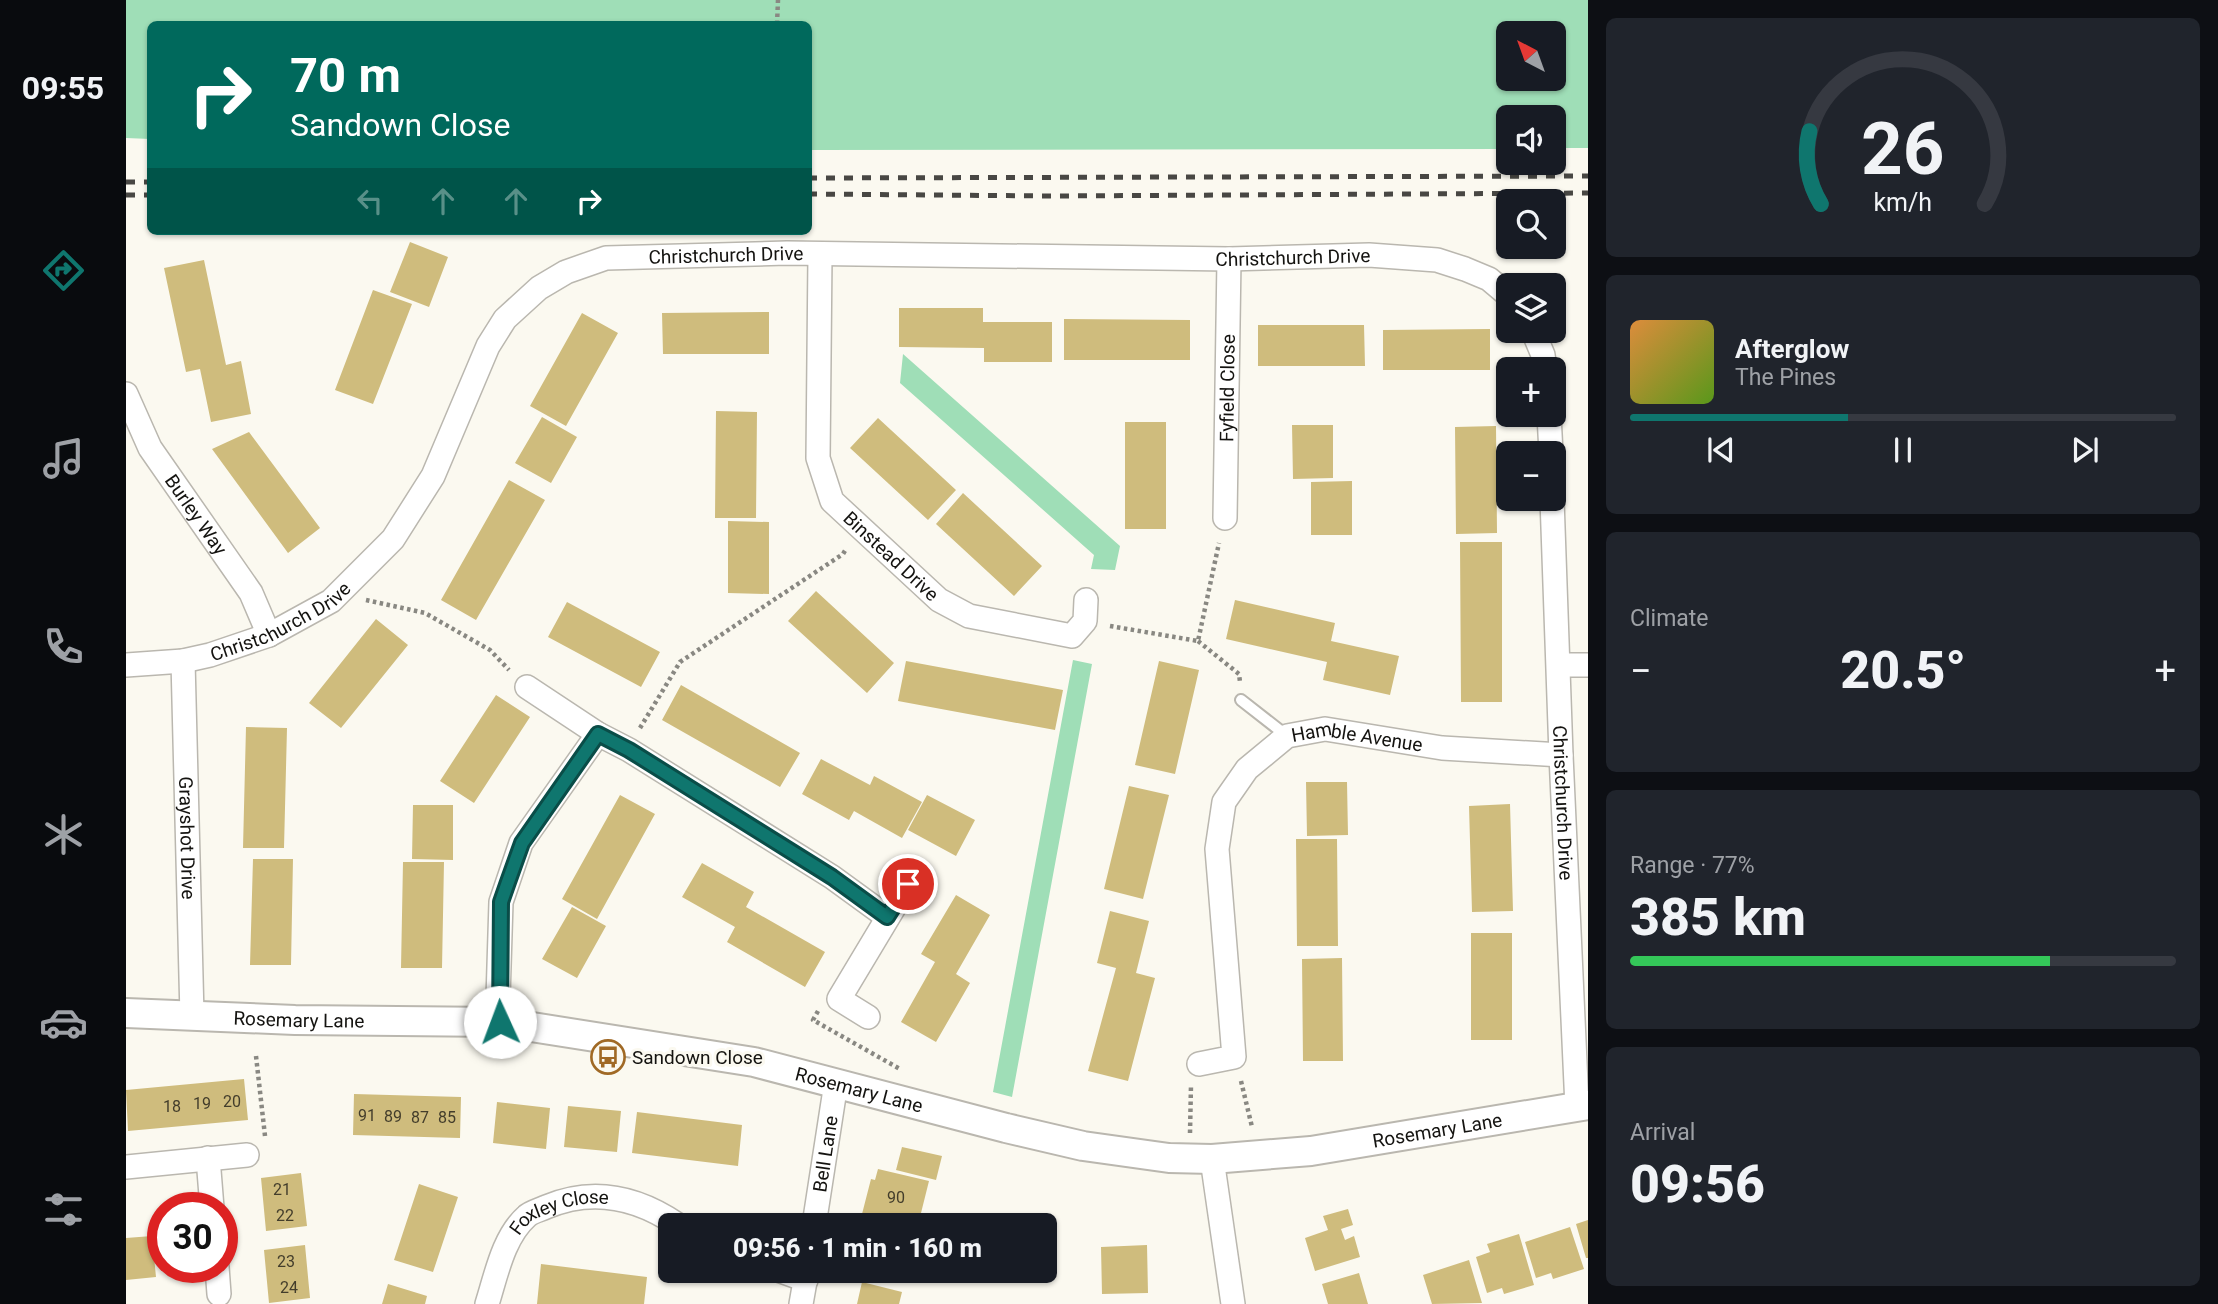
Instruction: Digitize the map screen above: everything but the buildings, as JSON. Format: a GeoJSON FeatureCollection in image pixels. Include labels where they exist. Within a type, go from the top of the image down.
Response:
{"type":"FeatureCollection","features":[{"type":"Feature","properties":{"kind":"street","name":"Christchurch Drive"},"geometry":{"type":"LineString","coordinates":[[126,665],[183,661],[211,655],[269,635],[331,601],[393,539],[433,476],[488,346],[505,319],[539,288],[566,272],[606,258],[787,253],[1229,259],[1369,255],[1437,260],[1465,268],[1496,285]]}},
{"type":"Feature","properties":{"kind":"street","name":"Binstead Drive"},"geometry":{"type":"LineString","coordinates":[[820,255],[818,458],[832,501],[939,600],[969,616],[1072,636],[1085,610]]}},
{"type":"Feature","properties":{"kind":"street","name":"Fyfield Close"},"geometry":{"type":"LineString","coordinates":[[1225,518],[1229,259]]}},
{"type":"Feature","properties":{"kind":"street","name":"Burley Way"},"geometry":{"type":"LineString","coordinates":[[126,394],[150,448],[251,593],[269,635]]}},
{"type":"Feature","properties":{"kind":"street","name":"Christchurch Drive"},"geometry":{"type":"LineString","coordinates":[[1553,511],[1561,755],[1583,1106]]}},
{"type":"Feature","properties":{"kind":"street","name":"Grayshot Drive"},"geometry":{"type":"LineString","coordinates":[[183,661],[192,1016]]}},
{"type":"Feature","properties":{"kind":"street"},"geometry":{"type":"LineString","coordinates":[[1559,665],[1588,665]]}},
{"type":"Feature","properties":{"kind":"street"},"geometry":{"type":"LineString","coordinates":[[527,687],[598,734],[629,750],[832,877],[887,917]]}},
{"type":"Feature","properties":{"kind":"street","name":"Hamble Avenue"},"geometry":{"type":"LineString","coordinates":[[1234,1056],[1217,849],[1224,802],[1247,769],[1287,736],[1325,729],[1442,748],[1561,755]]}},
{"type":"Feature","properties":{"kind":"street"},"geometry":{"type":"LineString","coordinates":[[500,1022],[501,902],[522,843],[598,734]]}},
{"type":"Feature","properties":{"kind":"street"},"geometry":{"type":"LineString","coordinates":[[868,1017],[839,999],[908,884]]}},
{"type":"Feature","properties":{"kind":"street","name":"Rosemary Lane"},"geometry":{"type":"LineString","coordinates":[[126,1013],[295,1020],[500,1022],[754,1062],[1083,1146],[1169,1158],[1212,1159],[1311,1151],[1583,1106]]}},
{"type":"Feature","properties":{"kind":"street"},"geometry":{"type":"LineString","coordinates":[[1199,1064],[1234,1056]]}},
{"type":"Feature","properties":{"kind":"street","name":"Bell Lane"},"geometry":{"type":"LineString","coordinates":[[816,1213],[836,1083]]}},
{"type":"Feature","properties":{"kind":"street"},"geometry":{"type":"LineString","coordinates":[[126,1167],[247,1155]]}},
{"type":"Feature","properties":{"kind":"street"},"geometry":{"type":"LineString","coordinates":[[208,1157],[211,1192]]}},
{"type":"Feature","properties":{"kind":"street"},"geometry":{"type":"LineString","coordinates":[[1212,1159],[1233,1304]]}},
{"type":"Feature","properties":{"kind":"street","name":"Foxley Close"},"geometry":{"type":"LineString","coordinates":[[487,1304],[505,1247],[527,1216],[567,1198],[620,1197],[660,1213]]}},
{"type":"Feature","properties":{"kind":"street"},"geometry":{"type":"LineString","coordinates":[[218,1283],[219,1294]]}},
{"type":"Feature","properties":{"kind":"street"},"geometry":{"type":"LineString","coordinates":[[801,1304],[805,1283]]}},
{"type":"Feature","properties":{"kind":"lane"},"geometry":{"type":"LineString","coordinates":[[1241,701],[1287,736]]}},
{"type":"Feature","properties":{"kind":"path"},"geometry":{"type":"LineString","coordinates":[[777,21],[778,0]]}},
{"type":"Feature","properties":{"kind":"path"},"geometry":{"type":"LineString","coordinates":[[1198,642],[1225,518]]}},
{"type":"Feature","properties":{"kind":"path"},"geometry":{"type":"LineString","coordinates":[[629,750],[680,662],[843,554],[859,527]]}},
{"type":"Feature","properties":{"kind":"path"},"geometry":{"type":"LineString","coordinates":[[331,601],[343,607],[359,598],[425,613],[489,650],[527,687]]}},
{"type":"Feature","properties":{"kind":"path"},"geometry":{"type":"LineString","coordinates":[[1085,610],[1198,642],[1239,674],[1241,701]]}},
{"type":"Feature","properties":{"kind":"path"},"geometry":{"type":"LineString","coordinates":[[247,1155],[266,1149],[256,1056]]}},
{"type":"Feature","properties":{"kind":"path"},"geometry":{"type":"LineString","coordinates":[[1234,1056],[1254,1132]]}},
{"type":"Feature","properties":{"kind":"path"},"geometry":{"type":"LineString","coordinates":[[1190,1136],[1191,1081],[1199,1064]]}},
{"type":"Feature","properties":{"kind":"green space"},"geometry":{"type":"Polygon","coordinates":[[[126,0],[1588,0],[1588,148],[1566,148],[1566,105],[1496,105],[1496,149],[812,150],[812,21],[147,21],[147,139],[126,138],[126,0]]]}},
{"type":"Feature","properties":{"kind":"green space"},"geometry":{"type":"Polygon","coordinates":[[[903,354],[1120,546],[1115,570],[1091,569],[1094,555],[900,383],[903,354]]]}},
{"type":"Feature","properties":{"kind":"green space"},"geometry":{"type":"Polygon","coordinates":[[[1073,660],[1092,664],[1012,1097],[993,1092],[1073,660]]]}},
{"type":"Feature","properties":{"kind":"railway"},"geometry":{"type":"LineString","coordinates":[[812,178],[1588,176]]}},
{"type":"Feature","properties":{"kind":"railway"},"geometry":{"type":"LineString","coordinates":[[126,182],[147,182]]}},
{"type":"Feature","properties":{"kind":"railway"},"geometry":{"type":"LineString","coordinates":[[812,194],[1055,196],[1588,193]]}},
{"type":"Feature","properties":{"kind":"railway"},"geometry":{"type":"LineString","coordinates":[[126,195],[147,195]]}},
{"type":"Feature","properties":{"kind":"place","name":"Sandown Close"},"geometry":{"type":"Point","coordinates":[608,1057]}},
{"type":"Feature","properties":{"kind":"route"},"geometry":{"type":"LineString","coordinates":[[500,1022],[498,998],[501,902],[522,843],[598,734],[629,750],[832,877],[887,917],[908,884]]}}]}
